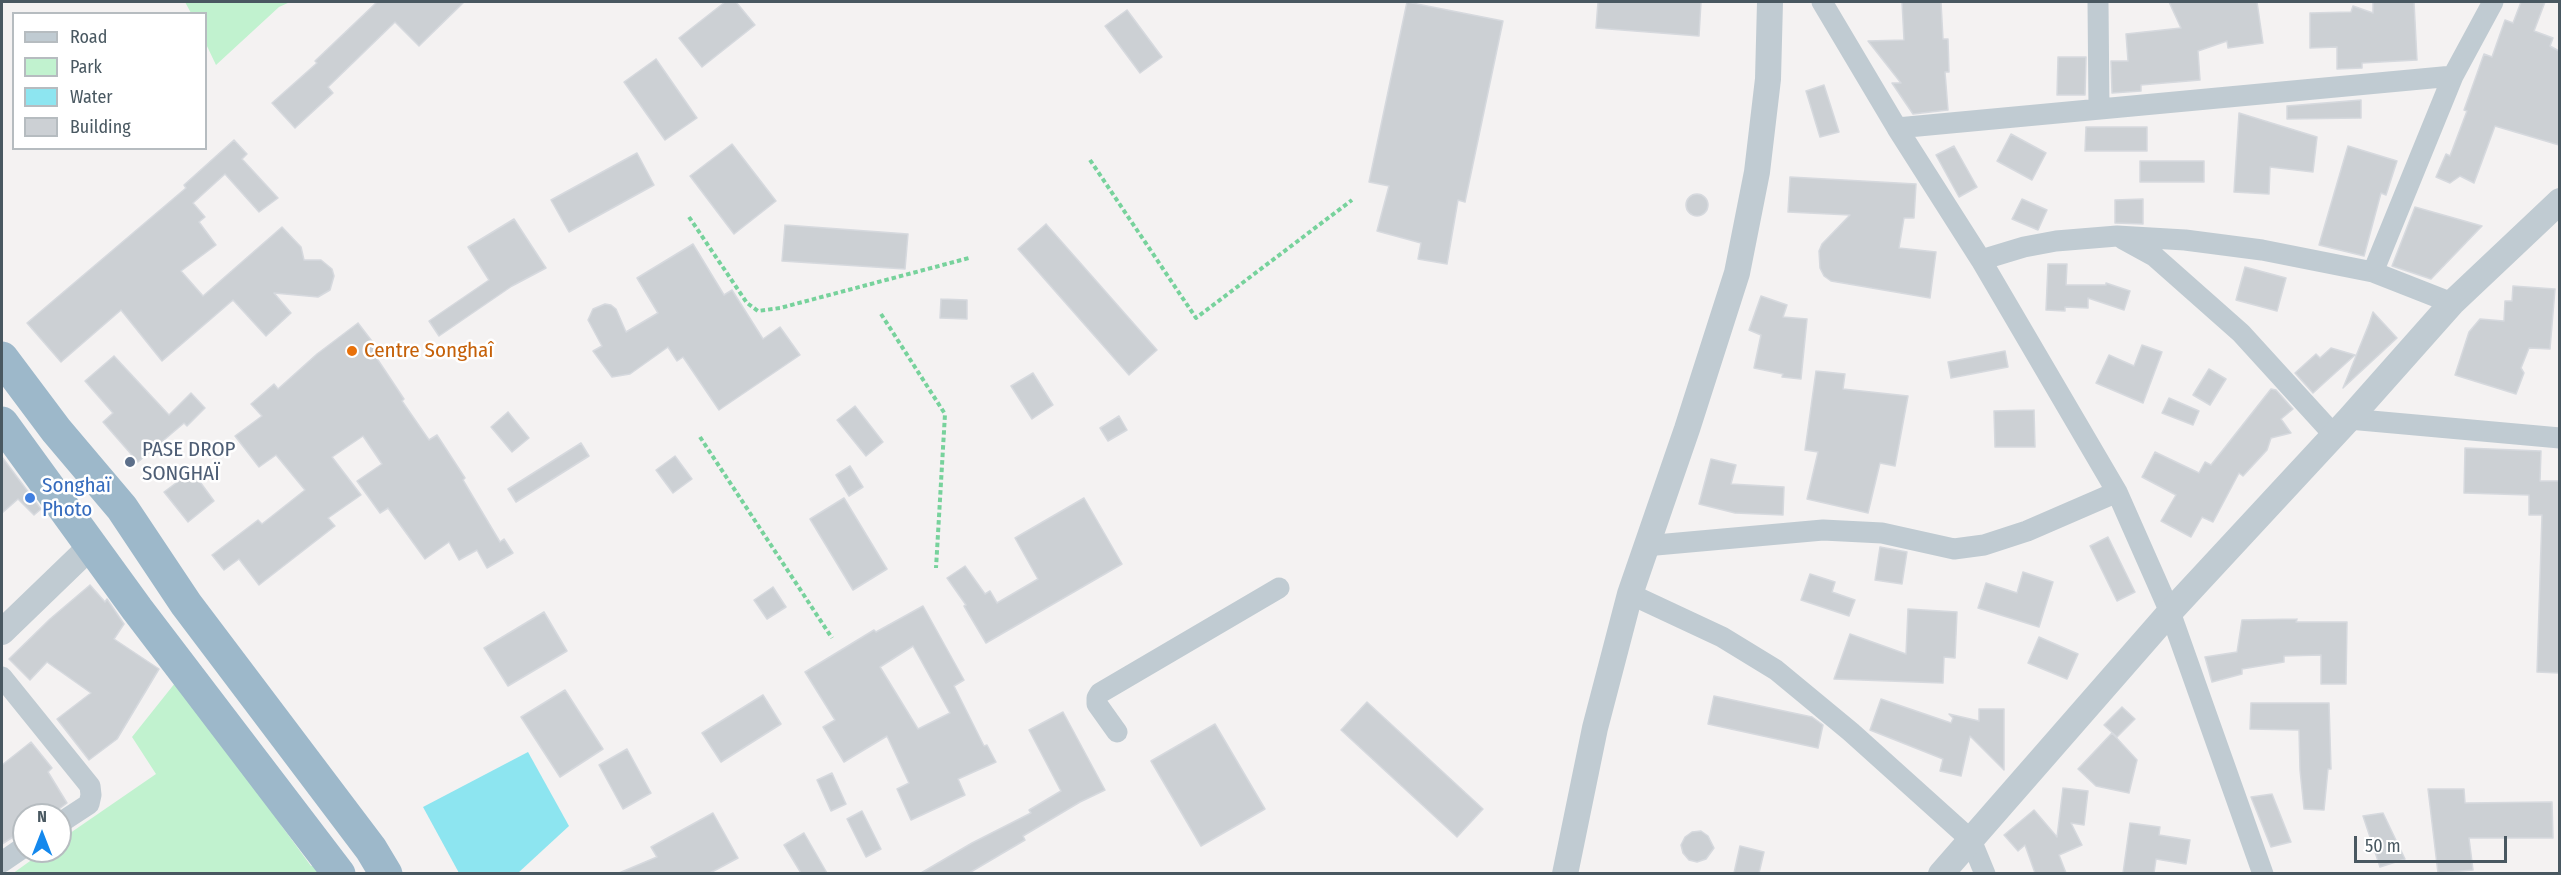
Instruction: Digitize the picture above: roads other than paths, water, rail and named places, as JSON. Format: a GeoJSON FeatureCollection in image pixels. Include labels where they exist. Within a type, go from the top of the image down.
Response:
{"type":"FeatureCollection","features":[{"type":"Feature","properties":{"kind":"highway"},"geometry":{"type":"LineString","coordinates":[[2,358],[122,508],[186,604],[364,839],[386,873]]}},
{"type":"Feature","properties":{"kind":"highway"},"geometry":{"type":"LineString","coordinates":[[2,423],[91,546],[339,873]]}},
{"type":"Feature","properties":{"kind":"street"},"geometry":{"type":"LineString","coordinates":[[1565,873],[1595,728],[1630,594],[1687,429],[1737,273],[1758,160],[1768,79],[1770,2]]}},
{"type":"Feature","properties":{"kind":"street"},"geometry":{"type":"LineString","coordinates":[[1822,2],[1897,128],[1981,260],[2117,492],[2170,612],[2263,873]]}},
{"type":"Feature","properties":{"kind":"street"},"geometry":{"type":"LineString","coordinates":[[2098,2],[2099,109]]}},
{"type":"Feature","properties":{"kind":"street"},"geometry":{"type":"LineString","coordinates":[[2373,272],[2453,76],[2493,2]]}},
{"type":"Feature","properties":{"kind":"street"},"geometry":{"type":"LineString","coordinates":[[1897,128],[2453,76]]}},
{"type":"Feature","properties":{"kind":"street"},"geometry":{"type":"LineString","coordinates":[[1941,873],[2170,612],[2452,303],[2559,201]]}},
{"type":"Feature","properties":{"kind":"street"},"geometry":{"type":"LineString","coordinates":[[1981,260],[2024,247],[2056,241],[2117,236],[2185,240],[2262,250],[2373,272],[2452,303]]}},
{"type":"Feature","properties":{"kind":"street"},"geometry":{"type":"LineString","coordinates":[[2117,236],[2154,256],[2198,292],[2341,427],[2559,438]]}},
{"type":"Feature","properties":{"kind":"street"},"geometry":{"type":"LineString","coordinates":[[1645,546],[1823,530],[1882,534],[1954,549],[1984,545],[2027,531],[2117,492]]}},
{"type":"Feature","properties":{"kind":"street"},"geometry":{"type":"LineString","coordinates":[[2,632],[91,546]]}},
{"type":"Feature","properties":{"kind":"street"},"geometry":{"type":"LineString","coordinates":[[1118,732],[1097,704],[1100,693],[1279,588]]}},
{"type":"Feature","properties":{"kind":"street"},"geometry":{"type":"LineString","coordinates":[[1630,594],[1722,637],[1776,670],[1851,732],[1971,840],[1985,873]]}},
{"type":"Feature","properties":{"kind":"street"},"geometry":{"type":"LineString","coordinates":[[2,677],[90,786],[92,795],[89,804],[72,815]]}},
{"type":"Feature","properties":{"kind":"water"},"geometry":{"type":"Polygon","coordinates":[[[528,752],[569,826],[518,873],[459,873],[423,807],[528,752]]]}},
{"type":"Feature","properties":{"kind":"place","name":"Centre Songhaî"},"geometry":{"type":"Point","coordinates":[352,351]}},
{"type":"Feature","properties":{"kind":"place","name":"PASE DROP SONGHAÏ"},"geometry":{"type":"Point","coordinates":[130,462]}},
{"type":"Feature","properties":{"kind":"place","name":"Songhaï Photo"},"geometry":{"type":"Point","coordinates":[30,498]}}]}
